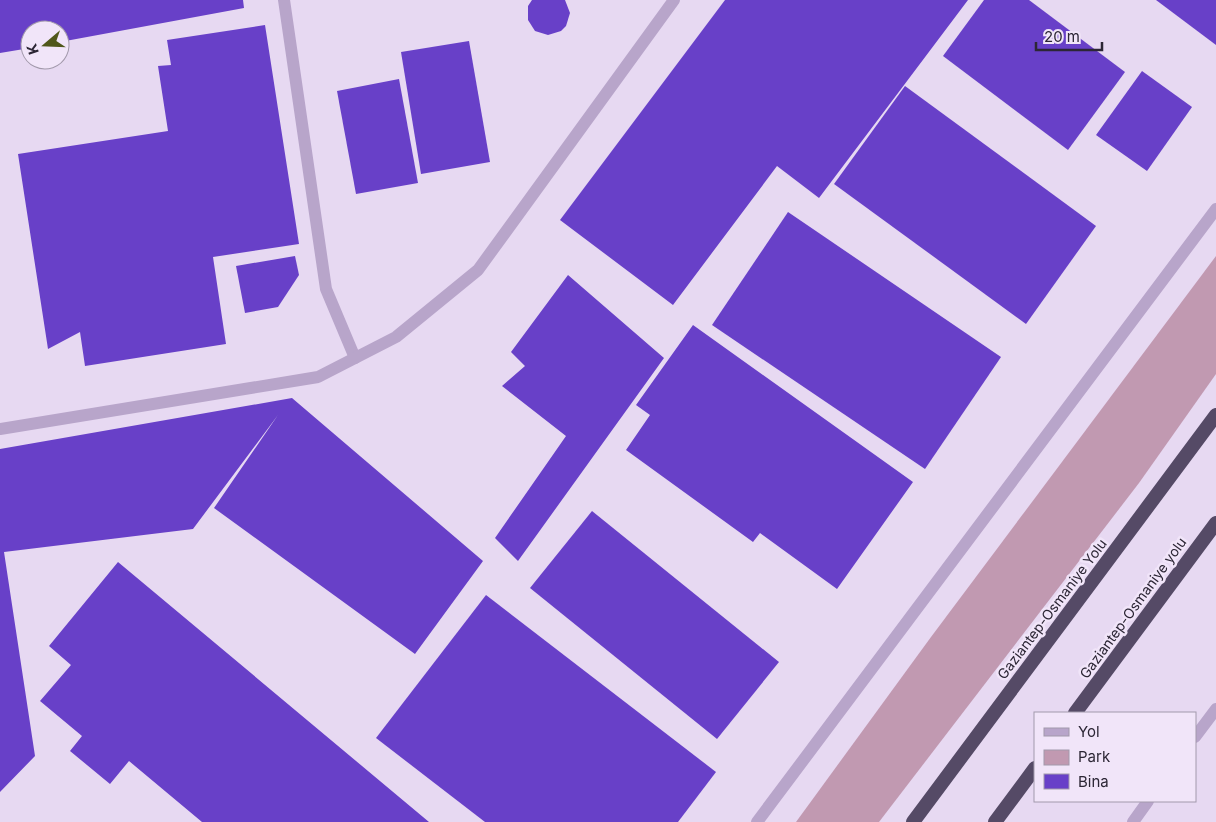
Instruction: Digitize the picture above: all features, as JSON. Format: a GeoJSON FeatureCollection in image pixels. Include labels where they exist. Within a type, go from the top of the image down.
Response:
{"type":"FeatureCollection","features":[{"type":"Feature","properties":{"kind":"highway","name":"Gaziantep-Osmaniye Yolu"},"geometry":{"type":"LineString","coordinates":[[913,822],[1216,415]]}},
{"type":"Feature","properties":{"kind":"highway","name":"Gaziantep-Osmaniye yolu"},"geometry":{"type":"LineString","coordinates":[[1076,712],[1216,522]]}},
{"type":"Feature","properties":{"kind":"highway"},"geometry":{"type":"LineString","coordinates":[[995,822],[1034,769]]}},
{"type":"Feature","properties":{"kind":"street"},"geometry":{"type":"LineString","coordinates":[[284,0],[326,289],[355,358]]}},
{"type":"Feature","properties":{"kind":"street"},"geometry":{"type":"LineString","coordinates":[[0,429],[318,377],[396,337],[478,270],[674,0]]}},
{"type":"Feature","properties":{"kind":"street"},"geometry":{"type":"LineString","coordinates":[[757,822],[1216,209]]}},
{"type":"Feature","properties":{"kind":"street"},"geometry":{"type":"LineString","coordinates":[[1196,736],[1216,709]]}},
{"type":"Feature","properties":{"kind":"street"},"geometry":{"type":"LineString","coordinates":[[1133,822],[1147,802]]}},
{"type":"Feature","properties":{"kind":"green space"},"geometry":{"type":"Polygon","coordinates":[[[1216,256],[1216,374],[1139,483],[879,822],[796,822],[931,637],[1216,256]]]}},
{"type":"Feature","properties":{"kind":"building"},"geometry":{"type":"Polygon","coordinates":[[[0,0],[243,0],[244,8],[70,40],[70,20],[20,20],[20,50],[0,53],[0,0]]]}},
{"type":"Feature","properties":{"kind":"building"},"geometry":{"type":"Polygon","coordinates":[[[532,0],[565,0],[570,13],[566,26],[561,31],[548,35],[535,31],[528,20],[528,6],[532,0]]]}},
{"type":"Feature","properties":{"kind":"building"},"geometry":{"type":"Polygon","coordinates":[[[725,0],[968,0],[819,198],[777,166],[673,305],[560,220],[725,0]]]}},
{"type":"Feature","properties":{"kind":"building"},"geometry":{"type":"Polygon","coordinates":[[[984,0],[1029,0],[1125,72],[1068,150],[943,56],[984,0]]]}},
{"type":"Feature","properties":{"kind":"building"},"geometry":{"type":"Polygon","coordinates":[[[1156,0],[1216,0],[1216,45],[1156,0]]]}},
{"type":"Feature","properties":{"kind":"building"},"geometry":{"type":"Polygon","coordinates":[[[265,25],[299,244],[213,257],[226,344],[85,366],[80,332],[48,349],[18,154],[168,131],[158,66],[171,65],[167,40],[265,25]]]}},
{"type":"Feature","properties":{"kind":"building"},"geometry":{"type":"Polygon","coordinates":[[[469,41],[490,162],[421,174],[401,52],[469,41]]]}},
{"type":"Feature","properties":{"kind":"building"},"geometry":{"type":"Polygon","coordinates":[[[1142,71],[1192,107],[1147,171],[1096,135],[1142,71]]]}},
{"type":"Feature","properties":{"kind":"building"},"geometry":{"type":"Polygon","coordinates":[[[399,79],[418,183],[356,194],[337,91],[399,79]]]}},
{"type":"Feature","properties":{"kind":"building"},"geometry":{"type":"Polygon","coordinates":[[[905,86],[1096,226],[1026,324],[834,184],[905,86]]]}},
{"type":"Feature","properties":{"kind":"building"},"geometry":{"type":"Polygon","coordinates":[[[788,212],[1001,357],[925,469],[712,325],[788,212]]]}},
{"type":"Feature","properties":{"kind":"building"},"geometry":{"type":"Polygon","coordinates":[[[295,256],[299,275],[278,307],[245,313],[236,266],[295,256]]]}},
{"type":"Feature","properties":{"kind":"building"},"geometry":{"type":"Polygon","coordinates":[[[568,275],[664,358],[518,561],[495,538],[566,436],[502,386],[525,366],[511,352],[568,275]]]}},
{"type":"Feature","properties":{"kind":"building"},"geometry":{"type":"Polygon","coordinates":[[[693,325],[913,482],[837,589],[760,533],[753,542],[626,450],[650,415],[636,405],[693,325]]]}},
{"type":"Feature","properties":{"kind":"building"},"geometry":{"type":"Polygon","coordinates":[[[292,398],[483,561],[415,654],[214,508],[278,415],[193,529],[4,552],[35,756],[0,792],[0,449],[292,398]]]}},
{"type":"Feature","properties":{"kind":"building"},"geometry":{"type":"Polygon","coordinates":[[[592,511],[779,662],[717,739],[530,588],[592,511]]]}},
{"type":"Feature","properties":{"kind":"building"},"geometry":{"type":"Polygon","coordinates":[[[118,562],[429,822],[202,822],[129,761],[110,784],[70,751],[82,736],[40,701],[71,665],[49,646],[118,562]]]}},
{"type":"Feature","properties":{"kind":"building"},"geometry":{"type":"Polygon","coordinates":[[[486,595],[716,772],[678,822],[485,822],[376,738],[486,595]]]}}]}
